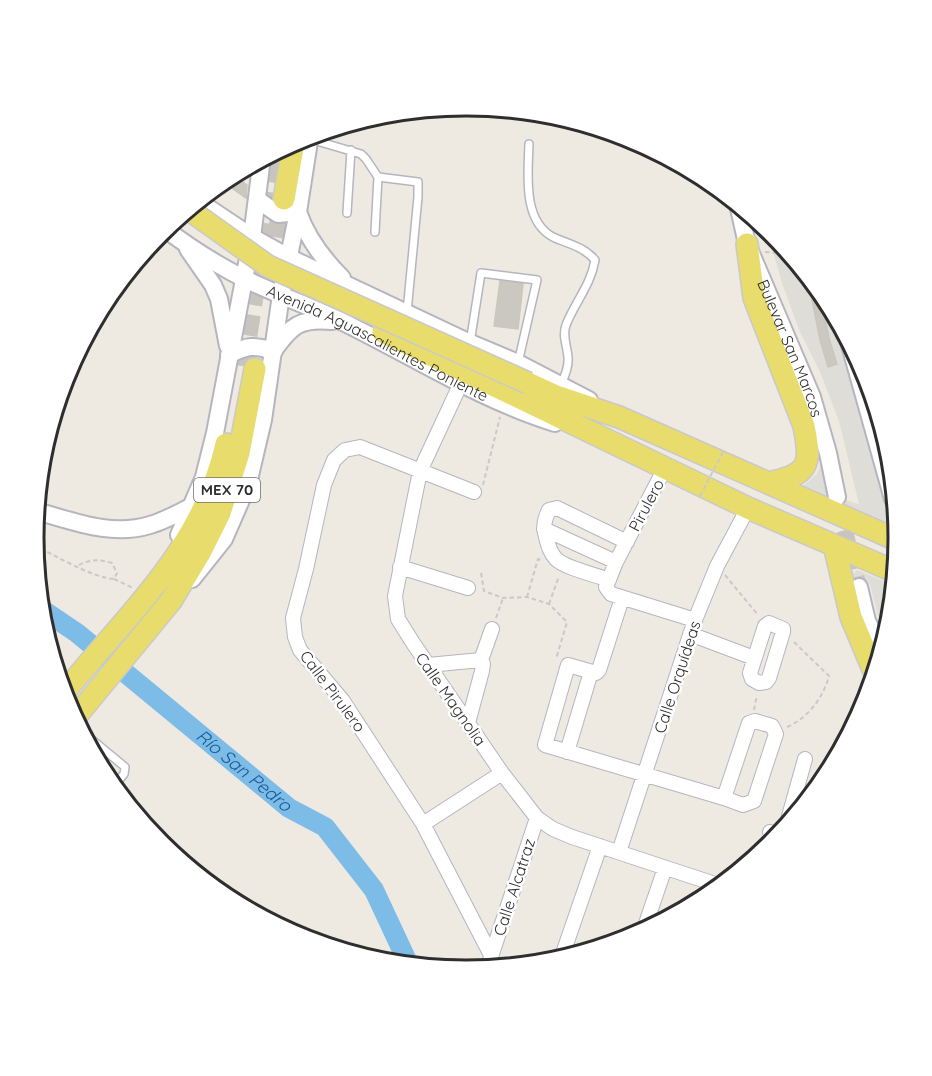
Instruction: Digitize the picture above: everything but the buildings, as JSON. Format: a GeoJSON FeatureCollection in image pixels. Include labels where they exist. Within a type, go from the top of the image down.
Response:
{"type":"FeatureCollection","features":[{"type":"Feature","properties":{"kind":"main road","name":"MEX 70"},"geometry":{"type":"LineString","coordinates":[[291,206],[302,149]]}},
{"type":"Feature","properties":{"kind":"main road","name":"Avenida Aguascalientes Poniente"},"geometry":{"type":"LineString","coordinates":[[195,214],[268,266],[556,396],[619,417],[888,536]]}},
{"type":"Feature","properties":{"kind":"main road","name":"Avenida Aguascalientes Poniente"},"geometry":{"type":"LineString","coordinates":[[184,223],[235,261],[264,278],[383,332],[748,508],[888,569]]}},
{"type":"Feature","properties":{"kind":"main road"},"geometry":{"type":"LineString","coordinates":[[747,244],[754,298],[804,426],[808,448],[808,460],[796,475],[768,483]]}},
{"type":"Feature","properties":{"kind":"main road","name":"MEX 70"},"geometry":{"type":"LineString","coordinates":[[70,686],[163,574],[197,524],[225,450],[242,363]]}},
{"type":"Feature","properties":{"kind":"main road","name":"MEX 70"},"geometry":{"type":"LineString","coordinates":[[81,711],[171,601],[200,553],[220,513],[239,453],[242,363]]}},
{"type":"Feature","properties":{"kind":"main road"},"geometry":{"type":"LineString","coordinates":[[834,546],[851,617],[870,661]]}},
{"type":"Feature","properties":{"kind":"street","name":"MEX 70"},"geometry":{"type":"LineString","coordinates":[[163,574],[204,477],[215,432],[242,363],[245,279],[261,169]]}},
{"type":"Feature","properties":{"kind":"street"},"geometry":{"type":"LineString","coordinates":[[258,200],[278,214],[291,206],[311,241],[335,272],[349,285]]}},
{"type":"Feature","properties":{"kind":"street","name":"Avenida Aguascalientes Poniente"},"geometry":{"type":"LineString","coordinates":[[205,206],[252,237],[288,257],[470,343],[519,363],[619,417]]}},
{"type":"Feature","properties":{"kind":"street","name":"MEX 70"},"geometry":{"type":"LineString","coordinates":[[171,601],[206,564],[224,539],[248,484],[256,456],[288,257],[291,206]]}},
{"type":"Feature","properties":{"kind":"street","name":"Bulevar San Marcos"},"geometry":{"type":"LineString","coordinates":[[741,217],[747,244],[812,397],[828,453],[837,497]]}},
{"type":"Feature","properties":{"kind":"street","name":"Avenida Aguascalientes Poniente"},"geometry":{"type":"LineString","coordinates":[[172,234],[184,244],[245,279],[343,323],[461,383],[530,415],[600,437]]}},
{"type":"Feature","properties":{"kind":"street"},"geometry":{"type":"LineString","coordinates":[[184,244],[213,285],[242,363]]}},
{"type":"Feature","properties":{"kind":"street"},"geometry":{"type":"LineString","coordinates":[[343,323],[327,307],[326,301],[331,289],[339,285],[349,285]]}},
{"type":"Feature","properties":{"kind":"street"},"geometry":{"type":"LineString","coordinates":[[242,363],[243,348],[252,346],[273,351],[283,338],[302,322],[313,320],[343,323]]}},
{"type":"Feature","properties":{"kind":"street","name":"Calle Magnolia"},"geometry":{"type":"LineString","coordinates":[[461,383],[420,471],[394,596],[398,619],[502,773],[537,818],[553,829],[710,882]]}},
{"type":"Feature","properties":{"kind":"street"},"geometry":{"type":"LineString","coordinates":[[866,401],[876,439]]}},
{"type":"Feature","properties":{"kind":"street","name":"Calle Pirulero"},"geometry":{"type":"LineString","coordinates":[[420,471],[360,447],[345,450],[333,460],[324,485],[293,618],[295,637],[300,650],[343,701],[423,824],[488,960]]}},
{"type":"Feature","properties":{"kind":"street","name":"Pirulero"},"geometry":{"type":"LineString","coordinates":[[609,580],[665,468]]}},
{"type":"Feature","properties":{"kind":"street"},"geometry":{"type":"LineString","coordinates":[[420,471],[478,494]]}},
{"type":"Feature","properties":{"kind":"street"},"geometry":{"type":"LineString","coordinates":[[44,513],[103,529],[127,530],[150,525],[192,506]]}},
{"type":"Feature","properties":{"kind":"street","name":"Pirulero"},"geometry":{"type":"LineString","coordinates":[[544,528],[549,510],[556,508],[627,542]]}},
{"type":"Feature","properties":{"kind":"street","name":"Calle Orquídeas"},"geometry":{"type":"LineString","coordinates":[[619,852],[692,627],[717,567],[748,508]]}},
{"type":"Feature","properties":{"kind":"street"},"geometry":{"type":"LineString","coordinates":[[544,528],[549,548],[560,561],[609,580],[607,591],[692,627],[754,658]]}},
{"type":"Feature","properties":{"kind":"street"},"geometry":{"type":"LineString","coordinates":[[544,528],[616,562]]}},
{"type":"Feature","properties":{"kind":"street"},"geometry":{"type":"LineString","coordinates":[[400,567],[468,588]]}},
{"type":"Feature","properties":{"kind":"street"},"geometry":{"type":"LineString","coordinates":[[859,587],[867,621],[876,639]]}},
{"type":"Feature","properties":{"kind":"street"},"geometry":{"type":"LineString","coordinates":[[622,598],[599,670],[596,673],[568,665],[545,745],[743,805],[754,801],[776,734],[776,729],[772,726],[752,721],[749,723],[724,798]]}},
{"type":"Feature","properties":{"kind":"street"},"geometry":{"type":"LineString","coordinates":[[766,624],[780,627],[783,632],[769,678],[759,683],[752,679],[750,673],[766,624]]}},
{"type":"Feature","properties":{"kind":"street"},"geometry":{"type":"LineString","coordinates":[[468,723],[482,671],[481,660],[492,629]]}},
{"type":"Feature","properties":{"kind":"street"},"geometry":{"type":"LineString","coordinates":[[428,665],[481,660]]}},
{"type":"Feature","properties":{"kind":"street"},"geometry":{"type":"LineString","coordinates":[[567,752],[591,672]]}},
{"type":"Feature","properties":{"kind":"street"},"geometry":{"type":"LineString","coordinates":[[792,807],[805,759]]}},
{"type":"Feature","properties":{"kind":"street"},"geometry":{"type":"LineString","coordinates":[[423,824],[502,773]]}},
{"type":"Feature","properties":{"kind":"street","name":"Calle Alcatraz"},"geometry":{"type":"LineString","coordinates":[[490,960],[537,818]]}},
{"type":"Feature","properties":{"kind":"street"},"geometry":{"type":"LineString","coordinates":[[565,948],[600,846]]}},
{"type":"Feature","properties":{"kind":"street"},"geometry":{"type":"LineString","coordinates":[[647,920],[665,868]]}},
{"type":"Feature","properties":{"kind":"lane"},"geometry":{"type":"LineString","coordinates":[[320,142],[351,150],[366,159],[378,177],[375,232]]}},
{"type":"Feature","properties":{"kind":"lane"},"geometry":{"type":"LineString","coordinates":[[529,144],[528,190],[536,219],[550,235],[588,252],[595,260],[593,274],[566,324],[563,335],[568,358],[567,370],[561,384]]}},
{"type":"Feature","properties":{"kind":"lane"},"geometry":{"type":"LineString","coordinates":[[347,213],[351,150]]}},
{"type":"Feature","properties":{"kind":"lane"},"geometry":{"type":"LineString","coordinates":[[378,177],[414,181],[419,185],[406,313]]}},
{"type":"Feature","properties":{"kind":"lane"},"geometry":{"type":"LineString","coordinates":[[470,343],[481,273],[537,280],[519,363]]}},
{"type":"Feature","properties":{"kind":"lane"},"geometry":{"type":"LineString","coordinates":[[97,744],[125,767],[124,774],[120,779]]}},
{"type":"Feature","properties":{"kind":"path"},"geometry":{"type":"LineString","coordinates":[[478,494],[504,403]]}},
{"type":"Feature","properties":{"kind":"path"},"geometry":{"type":"LineString","coordinates":[[700,496],[724,450]]}},
{"type":"Feature","properties":{"kind":"path"},"geometry":{"type":"LineString","coordinates":[[44,550],[77,566],[106,579],[114,579],[117,573],[112,563],[99,559],[85,561],[77,566]]}},
{"type":"Feature","properties":{"kind":"path"},"geometry":{"type":"LineString","coordinates":[[527,597],[538,559],[549,563],[560,561],[549,604]]}},
{"type":"Feature","properties":{"kind":"path"},"geometry":{"type":"LineString","coordinates":[[717,567],[766,624]]}},
{"type":"Feature","properties":{"kind":"path"},"geometry":{"type":"LineString","coordinates":[[481,573],[484,591],[503,598],[527,597],[549,604],[567,622],[556,661],[568,665]]}},
{"type":"Feature","properties":{"kind":"path"},"geometry":{"type":"LineString","coordinates":[[492,629],[503,598]]}},
{"type":"Feature","properties":{"kind":"path"},"geometry":{"type":"LineString","coordinates":[[776,729],[790,726],[812,710],[826,687],[829,676],[783,632]]}},
{"type":"Feature","properties":{"kind":"path"},"geometry":{"type":"LineString","coordinates":[[752,721],[759,683]]}},
{"type":"Feature","properties":{"kind":"shaded area"},"geometry":{"type":"Polygon","coordinates":[[[771,246],[817,303],[850,362],[886,488],[888,528],[801,488],[817,474],[821,464],[826,463],[833,497],[859,504],[839,421],[820,372],[800,332],[771,246]]]}},
{"type":"Feature","properties":{"kind":"shaded area"},"geometry":{"type":"Polygon","coordinates":[[[857,570],[886,582],[880,622],[870,584],[847,588],[849,577],[857,570]]]}},
{"type":"Feature","properties":{"kind":"waterway","name":"Río San Pedro"},"geometry":{"type":"LineString","coordinates":[[51,616],[77,633],[289,808],[325,827],[374,890],[405,956]]}},
{"type":"Feature","properties":{"kind":"tunnel"},"geometry":{"type":"LineString","coordinates":[[242,366],[274,162]]}},
{"type":"Feature","properties":{"kind":"tunnel"},"geometry":{"type":"LineString","coordinates":[[272,268],[284,199]]}},
{"type":"Feature","properties":{"kind":"tunnel"},"geometry":{"type":"LineString","coordinates":[[839,507],[859,587]]}}]}
